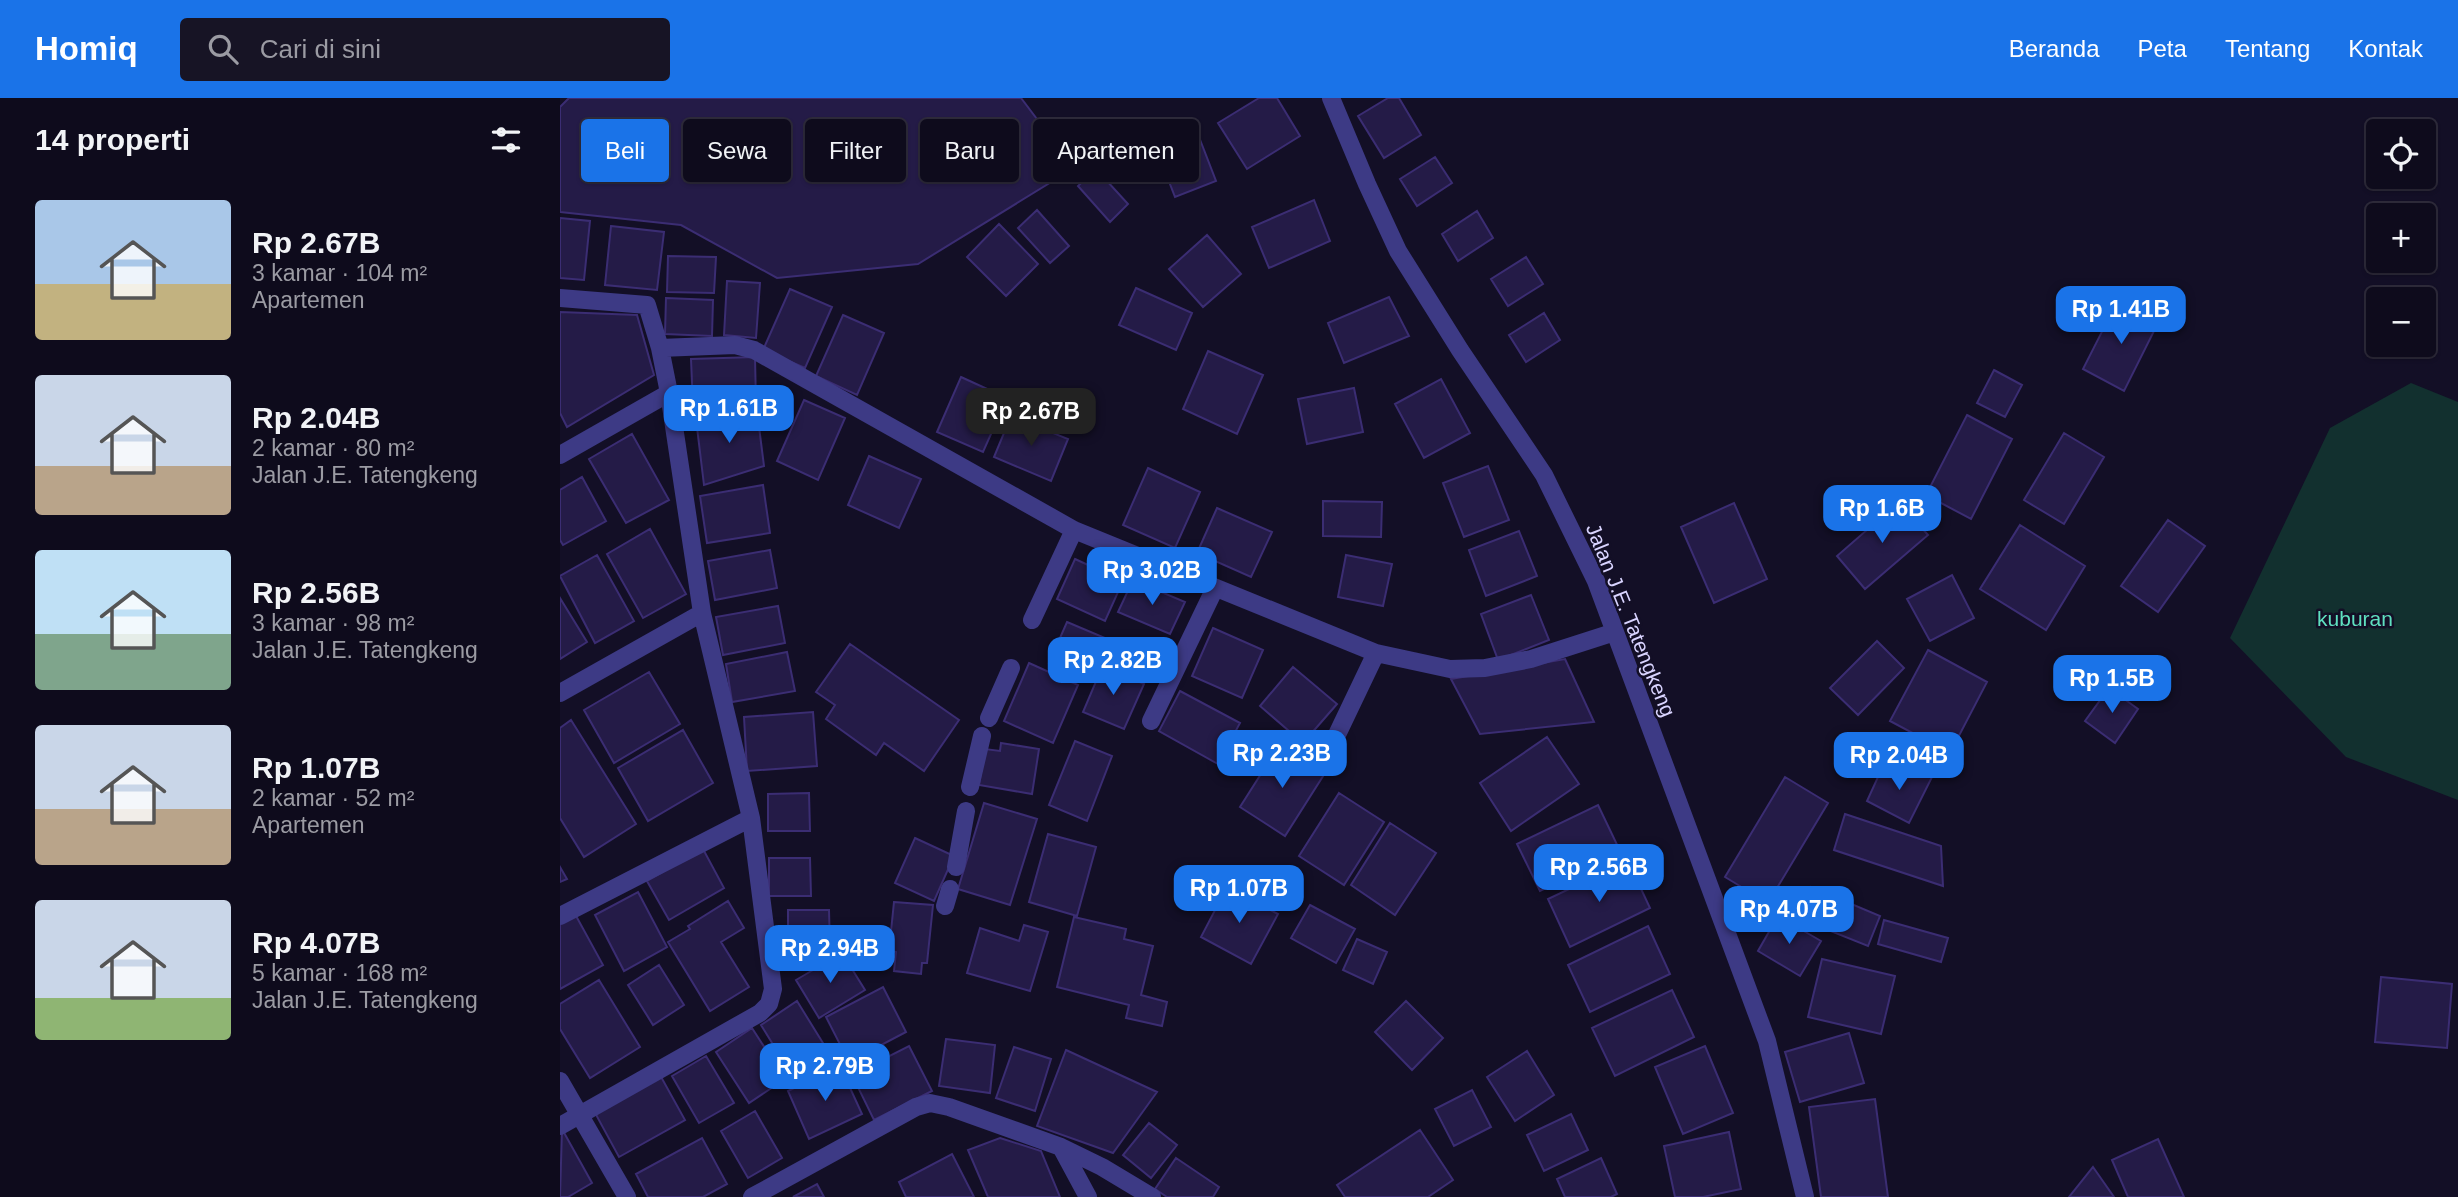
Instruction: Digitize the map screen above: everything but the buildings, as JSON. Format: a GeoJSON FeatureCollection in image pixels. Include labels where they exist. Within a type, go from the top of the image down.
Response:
{"type":"FeatureCollection","features":[{"type":"Feature","properties":{"kind":"street","name":"Jalan J.E. Tatengkeng"},"geometry":{"type":"LineString","coordinates":[[1331,98],[1398,251],[1460,350],[1544,475],[1596,582],[1767,1041],[1805,1197]]}},
{"type":"Feature","properties":{"kind":"street"},"geometry":{"type":"LineString","coordinates":[[560,298],[647,305],[660,348],[669,393],[702,613],[751,818],[773,989],[769,1004],[745,1023],[560,1126]]}},
{"type":"Feature","properties":{"kind":"street"},"geometry":{"type":"LineString","coordinates":[[660,348],[734,345],[754,350],[1074,530],[1376,653],[1450,669],[1485,668],[1531,659],[1615,632]]}},
{"type":"Feature","properties":{"kind":"street"},"geometry":{"type":"LineString","coordinates":[[560,455],[669,393]]}},
{"type":"Feature","properties":{"kind":"street"},"geometry":{"type":"LineString","coordinates":[[1032,620],[1074,530]]}},
{"type":"Feature","properties":{"kind":"street"},"geometry":{"type":"LineString","coordinates":[[1151,721],[1215,589]]}},
{"type":"Feature","properties":{"kind":"street"},"geometry":{"type":"LineString","coordinates":[[560,693],[702,613]]}},
{"type":"Feature","properties":{"kind":"street"},"geometry":{"type":"LineString","coordinates":[[1333,743],[1376,653]]}},
{"type":"Feature","properties":{"kind":"street"},"geometry":{"type":"LineString","coordinates":[[989,718],[1011,668]]}},
{"type":"Feature","properties":{"kind":"street"},"geometry":{"type":"LineString","coordinates":[[970,787],[982,736]]}},
{"type":"Feature","properties":{"kind":"street"},"geometry":{"type":"LineString","coordinates":[[956,867],[966,811]]}},
{"type":"Feature","properties":{"kind":"street"},"geometry":{"type":"LineString","coordinates":[[560,916],[751,818]]}},
{"type":"Feature","properties":{"kind":"street"},"geometry":{"type":"LineString","coordinates":[[945,906],[950,889]]}},
{"type":"Feature","properties":{"kind":"street"},"geometry":{"type":"LineString","coordinates":[[560,1081],[627,1197]]}},
{"type":"Feature","properties":{"kind":"street"},"geometry":{"type":"LineString","coordinates":[[752,1197],[916,1107],[930,1103],[949,1107],[1062,1147],[1152,1197]]}},
{"type":"Feature","properties":{"kind":"street"},"geometry":{"type":"LineString","coordinates":[[1062,1147],[1088,1197]]}},
{"type":"Feature","properties":{"kind":"green space","name":"kuburan"},"geometry":{"type":"Polygon","coordinates":[[[2411,383],[2458,402],[2458,800],[2346,757],[2230,638],[2330,428],[2411,383]]]}}]}
